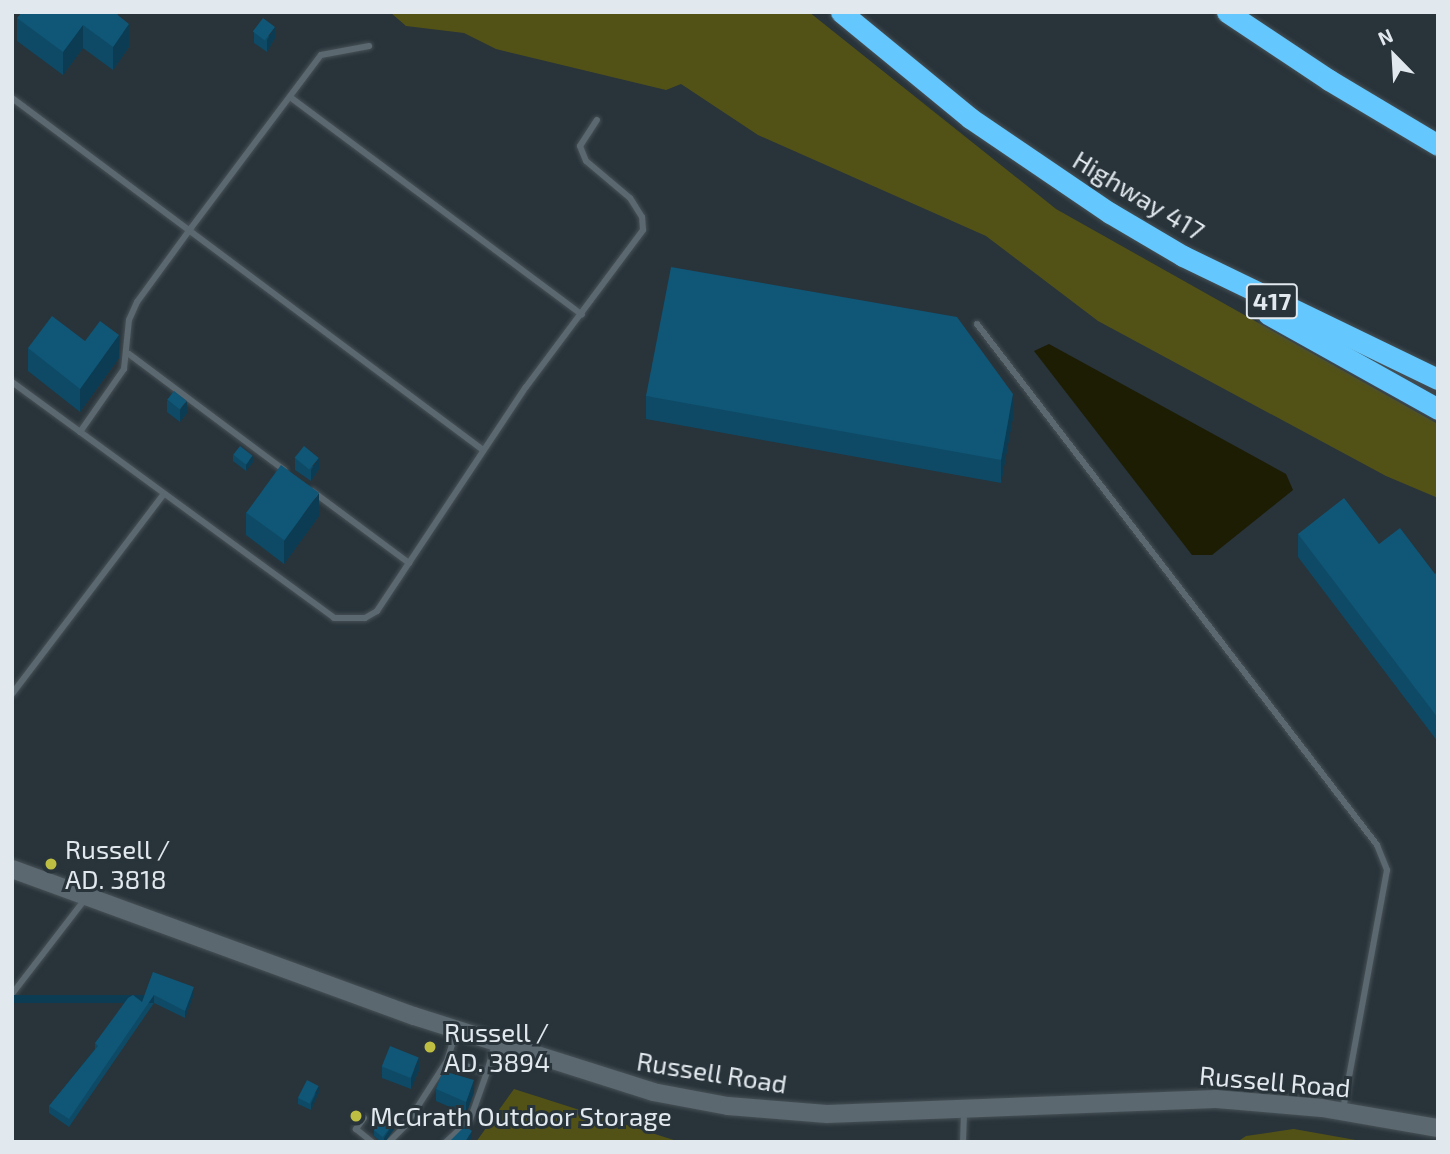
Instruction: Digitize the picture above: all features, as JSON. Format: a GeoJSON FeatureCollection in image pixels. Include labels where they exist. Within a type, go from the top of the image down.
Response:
{"type":"FeatureCollection","features":[{"type":"Feature","properties":{"kind":"highway","name":"Highway 417"},"geometry":{"type":"LineString","coordinates":[[841,12],[970,118],[1110,213],[1183,256],[1438,379]]}},
{"type":"Feature","properties":{"kind":"highway"},"geometry":{"type":"LineString","coordinates":[[1227,12],[1329,80],[1438,145]]}},
{"type":"Feature","properties":{"kind":"highway"},"geometry":{"type":"LineString","coordinates":[[1110,213],[1226,292],[1438,409]]}},
{"type":"Feature","properties":{"kind":"main road","name":"Russell Road"},"geometry":{"type":"LineString","coordinates":[[12,869],[495,1044],[608,1081],[728,1105],[827,1114],[1216,1098],[1343,1111],[1438,1128]]}},
{"type":"Feature","properties":{"kind":"lane"},"geometry":{"type":"LineString","coordinates":[[80,432],[124,369],[129,354],[129,320],[137,302],[191,228],[321,55],[369,46]]}},
{"type":"Feature","properties":{"kind":"lane"},"geometry":{"type":"LineString","coordinates":[[290,97],[582,315]]}},
{"type":"Feature","properties":{"kind":"lane"},"geometry":{"type":"LineString","coordinates":[[12,98],[191,228],[484,450]]}},
{"type":"Feature","properties":{"kind":"lane"},"geometry":{"type":"LineString","coordinates":[[12,382],[334,618],[354,621],[377,611],[484,450],[643,230],[642,217],[630,198],[586,161],[580,146],[597,120]]}},
{"type":"Feature","properties":{"kind":"lane"},"geometry":{"type":"LineString","coordinates":[[977,324],[1377,845],[1387,870],[1343,1111]]}},
{"type":"Feature","properties":{"kind":"lane"},"geometry":{"type":"LineString","coordinates":[[129,354],[287,472]]}},
{"type":"Feature","properties":{"kind":"lane"},"geometry":{"type":"LineString","coordinates":[[309,489],[409,563]]}},
{"type":"Feature","properties":{"kind":"lane"},"geometry":{"type":"LineString","coordinates":[[12,694],[164,494]]}},
{"type":"Feature","properties":{"kind":"lane"},"geometry":{"type":"LineString","coordinates":[[12,993],[87,897]]}},
{"type":"Feature","properties":{"kind":"lane"},"geometry":{"type":"LineString","coordinates":[[389,1142],[406,1125],[447,1061],[456,1030]]}},
{"type":"Feature","properties":{"kind":"lane"},"geometry":{"type":"LineString","coordinates":[[446,1142],[470,1120],[495,1044]]}},
{"type":"Feature","properties":{"kind":"lane"},"geometry":{"type":"LineString","coordinates":[[447,1061],[486,1072]]}},
{"type":"Feature","properties":{"kind":"lane"},"geometry":{"type":"LineString","coordinates":[[963,1142],[964,1110]]}},
{"type":"Feature","properties":{"kind":"lane"},"geometry":{"type":"LineString","coordinates":[[363,1118],[356,1129],[372,1142]]}},
{"type":"Feature","properties":{"kind":"shaded area"},"geometry":{"type":"Polygon","coordinates":[[[390,12],[809,12],[1056,209],[1438,424],[1438,498],[1386,476],[1098,321],[986,236],[758,135],[681,84],[666,90],[496,49],[464,33],[406,26],[390,12]]]}},
{"type":"Feature","properties":{"kind":"shaded area"},"geometry":{"type":"Polygon","coordinates":[[[1049,344],[1286,474],[1293,490],[1212,555],[1192,555],[1034,351],[1049,344]]]}},
{"type":"Feature","properties":{"kind":"shaded area"},"geometry":{"type":"Polygon","coordinates":[[[514,1089],[680,1142],[476,1142],[514,1089]]]}},
{"type":"Feature","properties":{"kind":"shaded area"},"geometry":{"type":"Polygon","coordinates":[[[1293,1129],[1367,1142],[1237,1142],[1246,1136],[1293,1129]]]}},
{"type":"Feature","properties":{"kind":"building"},"geometry":{"type":"Polygon","coordinates":[[[22,12],[114,12],[129,24],[113,47],[83,25],[63,52],[17,18],[22,12]]]}},
{"type":"Feature","properties":{"kind":"building"},"geometry":{"type":"Polygon","coordinates":[[[263,18],[275,27],[265,41],[253,32],[263,18]]]}},
{"type":"Feature","properties":{"kind":"building"},"geometry":{"type":"Polygon","coordinates":[[[671,267],[957,317],[1013,394],[1001,460],[646,396],[671,267]]]}},
{"type":"Feature","properties":{"kind":"building"},"geometry":{"type":"Polygon","coordinates":[[[52,316],[85,341],[100,321],[119,335],[80,389],[28,348],[52,316]]]}},
{"type":"Feature","properties":{"kind":"building"},"geometry":{"type":"Polygon","coordinates":[[[174,391],[187,401],[180,410],[167,400],[174,391]]]}},
{"type":"Feature","properties":{"kind":"building"},"geometry":{"type":"Polygon","coordinates":[[[240,446],[253,456],[246,465],[233,455],[240,446]]]}},
{"type":"Feature","properties":{"kind":"building"},"geometry":{"type":"Polygon","coordinates":[[[304,446],[319,458],[309,470],[295,458],[304,446]]]}},
{"type":"Feature","properties":{"kind":"building"},"geometry":{"type":"Polygon","coordinates":[[[281,465],[319,493],[284,540],[246,513],[281,465]]]}},
{"type":"Feature","properties":{"kind":"building"},"geometry":{"type":"Polygon","coordinates":[[[1344,498],[1379,544],[1400,528],[1435,574],[1438,572],[1438,718],[1298,534],[1344,498]]]}},
{"type":"Feature","properties":{"kind":"building"},"geometry":{"type":"Polygon","coordinates":[[[153,972],[194,987],[185,1011],[154,995],[69,1119],[49,1106],[98,1046],[95,1043],[128,998],[133,995],[142,1002],[153,972]]]}},
{"type":"Feature","properties":{"kind":"building"},"geometry":{"type":"Polygon","coordinates":[[[390,1046],[419,1058],[411,1078],[382,1066],[390,1046]]]}},
{"type":"Feature","properties":{"kind":"building"},"geometry":{"type":"Polygon","coordinates":[[[443,1071],[474,1080],[466,1102],[436,1089],[443,1071]]]}},
{"type":"Feature","properties":{"kind":"building"},"geometry":{"type":"Polygon","coordinates":[[[307,1080],[319,1086],[310,1104],[298,1098],[307,1080]]]}},
{"type":"Feature","properties":{"kind":"building"},"geometry":{"type":"Polygon","coordinates":[[[385,1116],[394,1123],[383,1137],[374,1130],[385,1116]]]}},
{"type":"Feature","properties":{"kind":"building"},"geometry":{"type":"Polygon","coordinates":[[[465,1126],[472,1131],[465,1142],[449,1142],[465,1126]]]}},
{"type":"Feature","properties":{"kind":"place","name":"Russell / AD. 3818"},"geometry":{"type":"Point","coordinates":[51,864]}},
{"type":"Feature","properties":{"kind":"place","name":"Russell / AD. 3894"},"geometry":{"type":"Point","coordinates":[430,1047]}},
{"type":"Feature","properties":{"kind":"place","name":"McGrath Outdoor Storage"},"geometry":{"type":"Point","coordinates":[356,1116]}}]}
